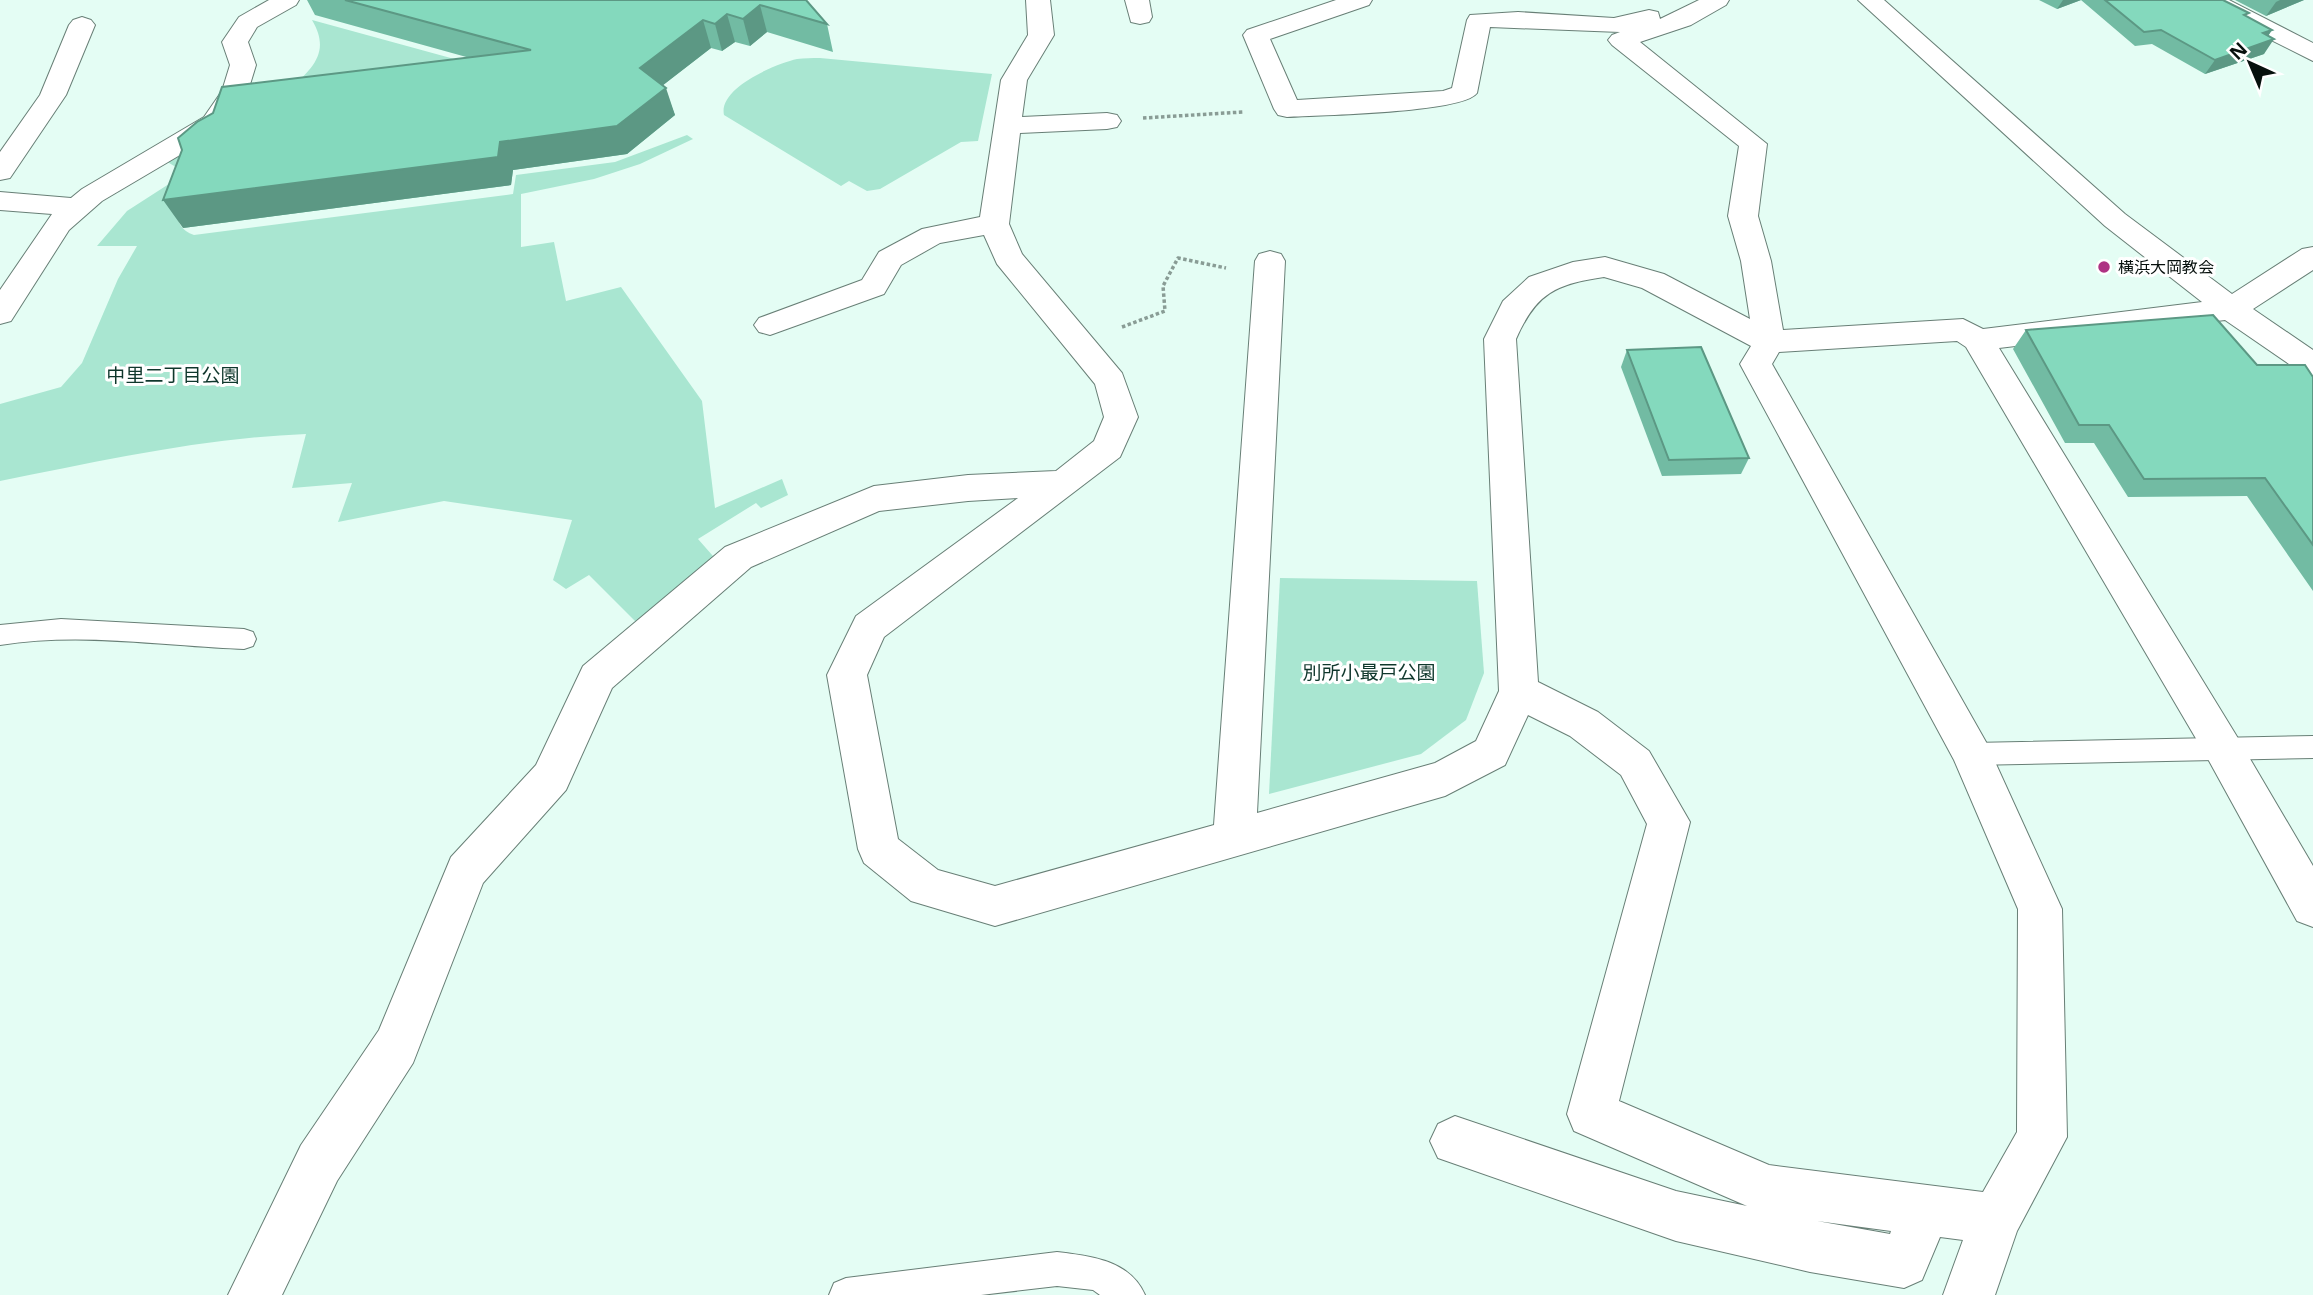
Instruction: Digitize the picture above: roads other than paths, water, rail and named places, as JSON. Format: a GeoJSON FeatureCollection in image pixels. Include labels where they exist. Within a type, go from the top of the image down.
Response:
{"type":"FeatureCollection","features":[{"type":"Feature","properties":{"kind":"street"},"geometry":{"type":"LineString","coordinates":[[0,314],[58,224],[92,195],[214,123],[231,99],[243,65],[235,42],[248,22],[287,0]]}},
{"type":"Feature","properties":{"kind":"street"},"geometry":{"type":"LineString","coordinates":[[1038,0],[1041,36],[1014,80],[994,224],[1008,257],[1110,381],[1121,417],[1108,448],[1064,484],[869,627],[847,676],[878,849],[926,887],[995,905],[1445,778],[1491,753],[1519,691],[1500,339],[1514,308],[1540,284],[1573,272],[1605,267],[1653,281],[1769,342],[1963,330],[1978,340],[2222,747],[2313,907]]}},
{"type":"Feature","properties":{"kind":"street"},"geometry":{"type":"LineString","coordinates":[[1360,0],[1256,35],[1287,109],[1445,99],[1464,93],[1479,20],[1518,19],[1614,26],[1716,0]]}},
{"type":"Feature","properties":{"kind":"street"},"geometry":{"type":"LineString","coordinates":[[1716,0],[1682,20],[1621,40],[1754,144],[1743,216],[1756,261],[1769,342],[1756,365],[1972,754],[2040,909],[2042,1137],[1996,1219],[1969,1295]]}},
{"type":"Feature","properties":{"kind":"street"},"geometry":{"type":"LineString","coordinates":[[1870,0],[2115,220],[2231,309],[2313,365]]}},
{"type":"Feature","properties":{"kind":"street"},"geometry":{"type":"LineString","coordinates":[[2210,0],[2313,53]]}},
{"type":"Feature","properties":{"kind":"street"},"geometry":{"type":"LineString","coordinates":[[0,172],[52,95],[82,25]]}},
{"type":"Feature","properties":{"kind":"street"},"geometry":{"type":"LineString","coordinates":[[1007,126],[1107,121]]}},
{"type":"Feature","properties":{"kind":"street"},"geometry":{"type":"LineString","coordinates":[[0,201],[78,207]]}},
{"type":"Feature","properties":{"kind":"street"},"geometry":{"type":"LineString","coordinates":[[770,325],[873,287],[890,259],[932,235],[994,224]]}},
{"type":"Feature","properties":{"kind":"street"},"geometry":{"type":"LineString","coordinates":[[1978,340],[2231,309],[2313,256]]}},
{"type":"Feature","properties":{"kind":"street"},"geometry":{"type":"LineString","coordinates":[[1234,837],[1269,269]]}},
{"type":"Feature","properties":{"kind":"street"},"geometry":{"type":"LineString","coordinates":[[254,1295],[319,1163],[396,1046],[466,871],[551,777],[597,677],[738,557],[874,499],[968,488],[1064,484]]}},
{"type":"Feature","properties":{"kind":"street"},"geometry":{"type":"LineString","coordinates":[[1519,691],[1584,724],[1635,763],[1669,822],[1591,1114],[1768,1189],[1996,1219]]}},
{"type":"Feature","properties":{"kind":"street"},"geometry":{"type":"LineString","coordinates":[[1455,1141],[1676,1216],[1810,1246],[1904,1262],[1925,1210]]}},
{"type":"Feature","properties":{"kind":"lane"},"geometry":{"type":"LineString","coordinates":[[0,635],[34,628],[107,627],[191,638],[244,639]]}},
{"type":"Feature","properties":{"kind":"lane"},"geometry":{"type":"LineString","coordinates":[[1972,754],[2313,747]]}},
{"type":"Feature","properties":{"kind":"lane"},"geometry":{"type":"LineString","coordinates":[[846,1295],[1057,1269],[1099,1274],[1128,1295]]}},
{"type":"Feature","properties":{"kind":"place","name":"横浜大岡教会"},"geometry":{"type":"Point","coordinates":[2104,267]}},
{"type":"Feature","properties":{"kind":"park label","name":"中里二丁目公園"},"geometry":{"type":"Point","coordinates":[173,375]}},
{"type":"Feature","properties":{"kind":"park label","name":"別所小最戸公園"},"geometry":{"type":"Point","coordinates":[1369,672]}}]}
